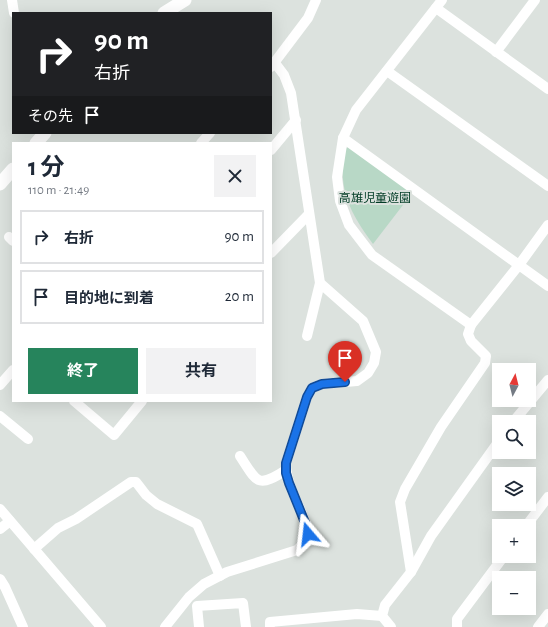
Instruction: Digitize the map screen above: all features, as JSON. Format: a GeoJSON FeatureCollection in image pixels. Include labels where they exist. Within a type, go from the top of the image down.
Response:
{"type":"FeatureCollection","features":[{"type":"Feature","properties":{"kind":"street"},"geometry":{"type":"LineString","coordinates":[[12,0],[14,12]]}},
{"type":"Feature","properties":{"kind":"street"},"geometry":{"type":"LineString","coordinates":[[166,12],[185,0]]}},
{"type":"Feature","properties":{"kind":"street"},"geometry":{"type":"LineString","coordinates":[[307,336],[320,283],[292,93],[284,75],[273,65],[308,18],[316,0]]}},
{"type":"Feature","properties":{"kind":"street"},"geometry":{"type":"LineString","coordinates":[[496,52],[535,0]]}},
{"type":"Feature","properties":{"kind":"street"},"geometry":{"type":"LineString","coordinates":[[470,325],[372,255],[349,224],[340,202],[338,177],[343,138],[356,110],[439,4],[496,52],[548,89]]}},
{"type":"Feature","properties":{"kind":"street"},"geometry":{"type":"LineString","coordinates":[[387,71],[548,186]]}},
{"type":"Feature","properties":{"kind":"street"},"geometry":{"type":"LineString","coordinates":[[272,149],[296,120]]}},
{"type":"Feature","properties":{"kind":"street"},"geometry":{"type":"LineString","coordinates":[[37,142],[44,134]]}},
{"type":"Feature","properties":{"kind":"street"},"geometry":{"type":"LineString","coordinates":[[202,142],[209,134]]}},
{"type":"Feature","properties":{"kind":"street"},"geometry":{"type":"LineString","coordinates":[[343,138],[548,286]]}},
{"type":"Feature","properties":{"kind":"street"},"geometry":{"type":"LineString","coordinates":[[0,184],[12,170]]}},
{"type":"Feature","properties":{"kind":"street"},"geometry":{"type":"LineString","coordinates":[[272,252],[309,214]]}},
{"type":"Feature","properties":{"kind":"street"},"geometry":{"type":"LineString","coordinates":[[411,572],[400,502],[405,489],[441,427],[485,363],[486,356],[471,342],[468,334],[470,325],[519,265],[548,225]]}},
{"type":"Feature","properties":{"kind":"street"},"geometry":{"type":"LineString","coordinates":[[165,627],[188,597],[204,584],[227,572],[297,550],[305,542],[308,534],[306,525],[289,483],[286,463],[307,397],[312,388],[322,384],[357,381],[368,374],[374,363],[376,352],[363,321],[320,283]]}},
{"type":"Feature","properties":{"kind":"street"},"geometry":{"type":"LineString","coordinates":[[0,385],[12,371]]}},
{"type":"Feature","properties":{"kind":"street"},"geometry":{"type":"LineString","coordinates":[[520,415],[548,380]]}},
{"type":"Feature","properties":{"kind":"street"},"geometry":{"type":"LineString","coordinates":[[75,402],[114,435],[141,402]]}},
{"type":"Feature","properties":{"kind":"street"},"geometry":{"type":"LineString","coordinates":[[0,416],[28,439]]}},
{"type":"Feature","properties":{"kind":"street"},"geometry":{"type":"LineString","coordinates":[[382,616],[385,605],[411,572],[431,536],[492,451]]}},
{"type":"Feature","properties":{"kind":"street"},"geometry":{"type":"LineString","coordinates":[[240,456],[253,477],[259,480],[272,480],[286,470]]}},
{"type":"Feature","properties":{"kind":"street"},"geometry":{"type":"LineString","coordinates":[[34,549],[58,528],[76,519],[125,486],[132,482],[136,482],[146,495],[157,504],[197,524],[220,576]]}},
{"type":"Feature","properties":{"kind":"street"},"geometry":{"type":"LineString","coordinates":[[531,519],[548,497]]}},
{"type":"Feature","properties":{"kind":"street"},"geometry":{"type":"LineString","coordinates":[[0,510],[100,627]]}},
{"type":"Feature","properties":{"kind":"street"},"geometry":{"type":"LineString","coordinates":[[0,529],[10,521]]}},
{"type":"Feature","properties":{"kind":"street"},"geometry":{"type":"LineString","coordinates":[[457,627],[457,619],[499,563]]}},
{"type":"Feature","properties":{"kind":"street"},"geometry":{"type":"LineString","coordinates":[[0,579],[6,587],[23,627]]}},
{"type":"Feature","properties":{"kind":"street"},"geometry":{"type":"LineString","coordinates":[[199,627],[197,606],[243,603],[246,627]]}},
{"type":"Feature","properties":{"kind":"street"},"geometry":{"type":"LineString","coordinates":[[270,627],[270,622],[357,614],[382,616],[391,627]]}},
{"type":"Feature","properties":{"kind":"street"},"geometry":{"type":"LineString","coordinates":[[538,627],[548,614]]}},
{"type":"Feature","properties":{"kind":"green space","name":"高雄児童遊園"},"geometry":{"type":"Polygon","coordinates":[[[348,147],[413,192],[373,244],[352,211],[344,189],[344,150],[348,147]]]}},
{"type":"Feature","properties":{"kind":"route"},"geometry":{"type":"LineString","coordinates":[[308,534],[306,525],[289,483],[286,473],[286,463],[307,397],[312,388],[322,384],[345,382]]}}]}
